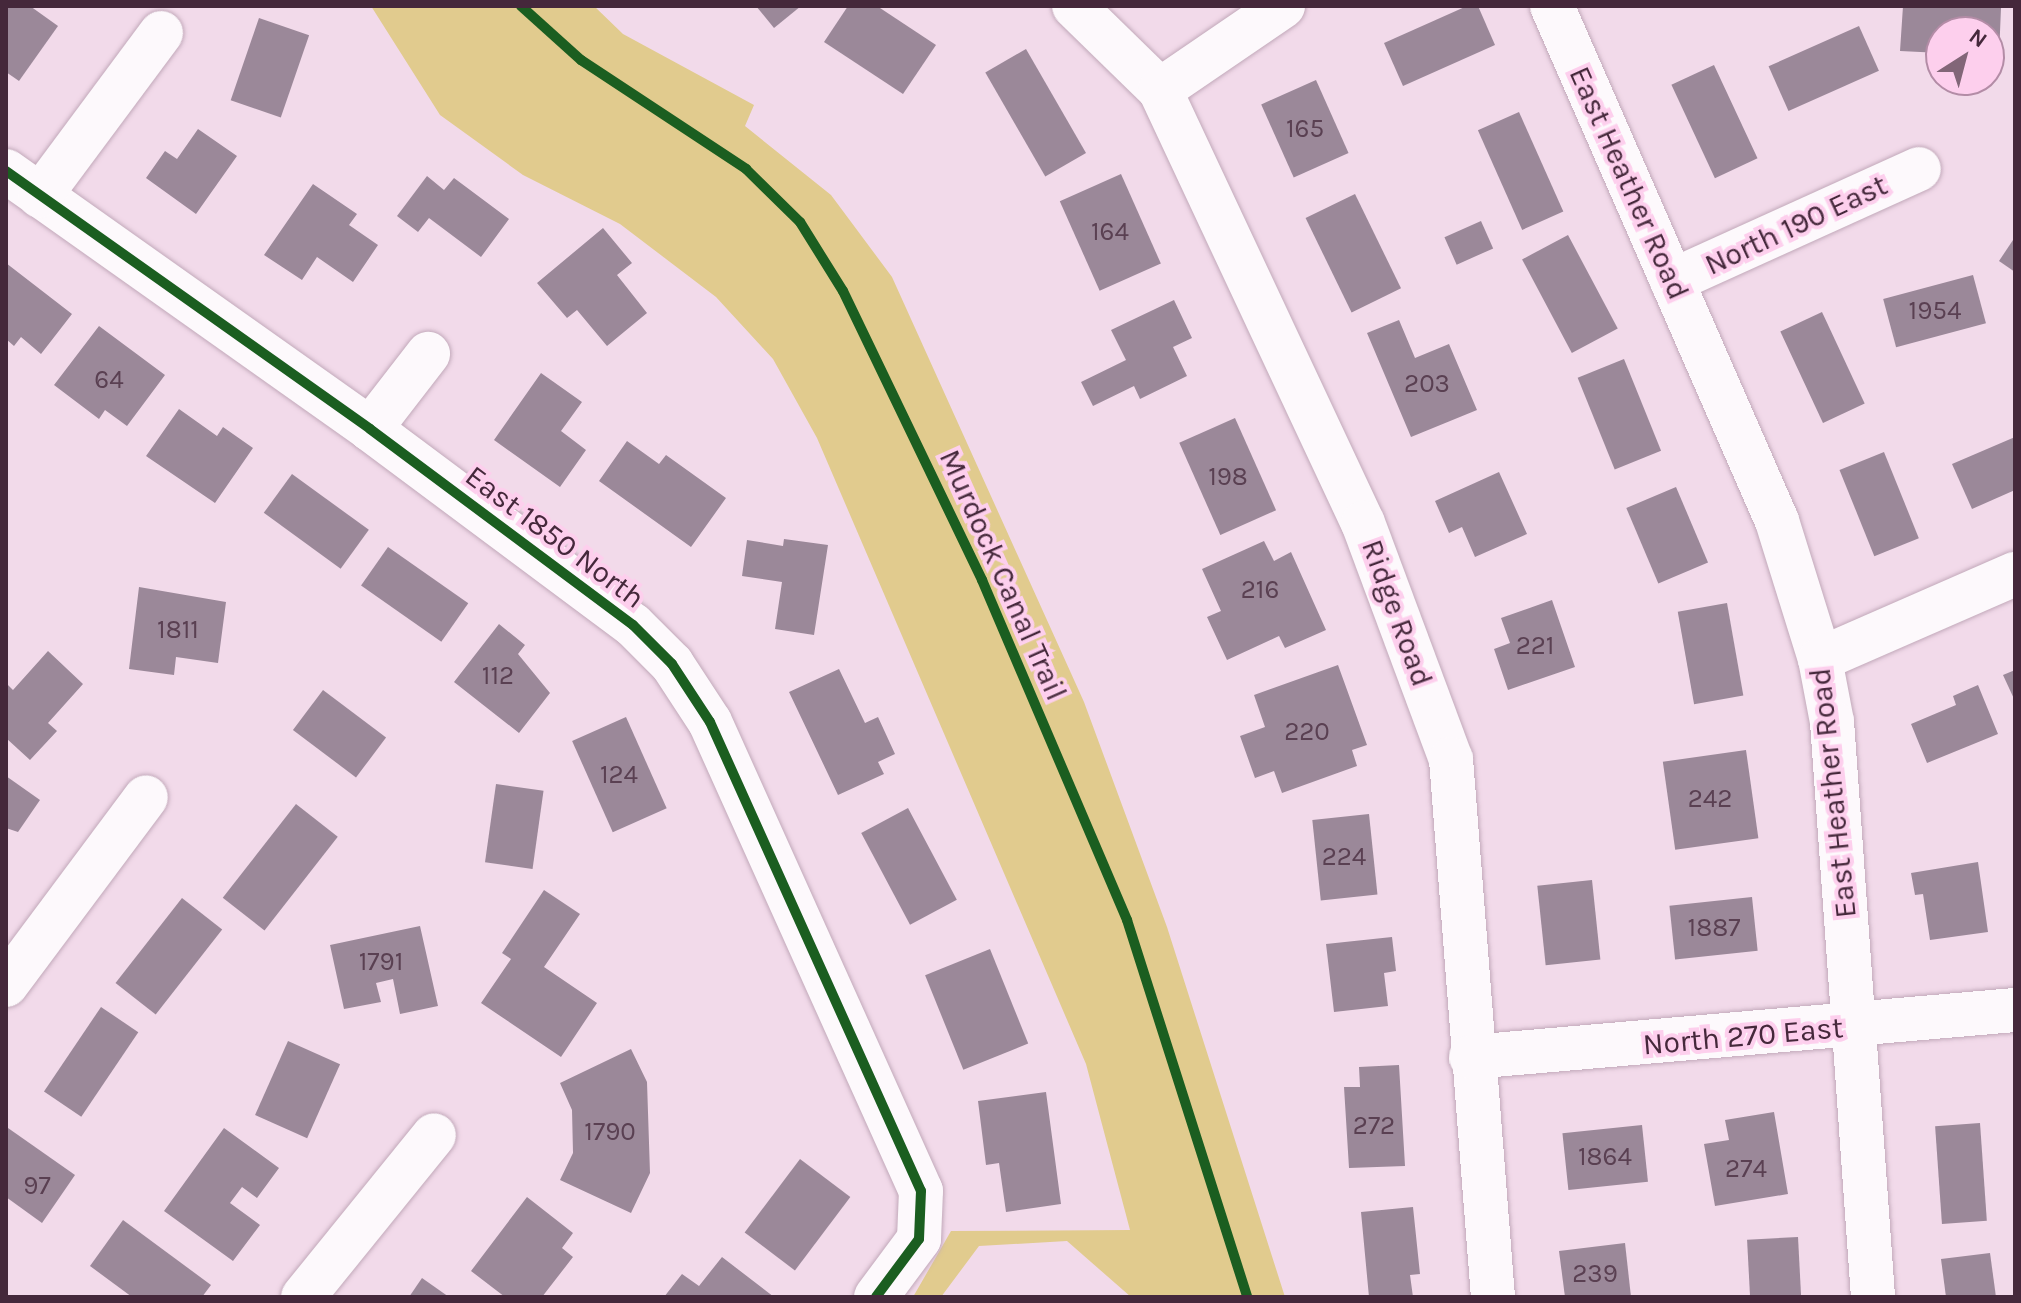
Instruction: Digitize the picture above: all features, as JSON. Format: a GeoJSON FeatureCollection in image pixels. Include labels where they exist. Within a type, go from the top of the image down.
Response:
{"type":"FeatureCollection","features":[{"type":"Feature","properties":{"kind":"street","name":"Ridge Road"},"geometry":{"type":"LineString","coordinates":[[1074,6],[1160,90],[1363,523],[1451,759],[1471,1057],[1493,1297]]}},
{"type":"Feature","properties":{"kind":"street"},"geometry":{"type":"LineString","coordinates":[[1160,90],[1283,6]]}},
{"type":"Feature","properties":{"kind":"street","name":"East Heather Road"},"geometry":{"type":"LineString","coordinates":[[1552,6],[1777,521],[1820,659],[1832,722],[1873,1297]]}},
{"type":"Feature","properties":{"kind":"street"},"geometry":{"type":"LineString","coordinates":[[23,184],[161,33]]}},
{"type":"Feature","properties":{"kind":"street","name":"North 190 East"},"geometry":{"type":"LineString","coordinates":[[1672,281],[1919,169]]}},
{"type":"Feature","properties":{"kind":"street","name":"East 1850 North"},"geometry":{"type":"LineString","coordinates":[[23,184],[370,429],[633,625],[672,664],[710,722],[921,1191],[919,1239],[876,1297]]}},
{"type":"Feature","properties":{"kind":"street"},"geometry":{"type":"LineString","coordinates":[[370,429],[428,354]]}},
{"type":"Feature","properties":{"kind":"street"},"geometry":{"type":"LineString","coordinates":[[1820,659],[2015,574]]}},
{"type":"Feature","properties":{"kind":"street"},"geometry":{"type":"LineString","coordinates":[[6,985],[146,797]]}},
{"type":"Feature","properties":{"kind":"street","name":"North 270 East"},"geometry":{"type":"LineString","coordinates":[[1471,1057],[2015,1010]]}},
{"type":"Feature","properties":{"kind":"street"},"geometry":{"type":"LineString","coordinates":[[303,1297],[434,1135]]}},
{"type":"Feature","properties":{"kind":"shaded area"},"geometry":{"type":"Polygon","coordinates":[[[371,6],[594,6],[623,34],[754,105],[745,126],[831,195],[892,277],[1084,702],[1167,927],[1285,1297],[1131,1297],[1067,1241],[979,1246],[941,1297],[913,1297],[951,1231],[1130,1230],[1086,1064],[817,438],[773,359],[716,297],[620,224],[523,175],[440,115],[371,6]]]}},
{"type":"Feature","properties":{"kind":"building"},"geometry":{"type":"Polygon","coordinates":[[[6,6],[30,6],[58,26],[19,81],[6,72],[6,6]]]}},
{"type":"Feature","properties":{"kind":"building"},"geometry":{"type":"Polygon","coordinates":[[[756,6],[801,6],[774,28],[756,6]]]}},
{"type":"Feature","properties":{"kind":"building"},"geometry":{"type":"Polygon","coordinates":[[[848,6],[877,6],[936,45],[903,94],[824,42],[848,6]]]}},
{"type":"Feature","properties":{"kind":"building"},"geometry":{"type":"Polygon","coordinates":[[[1467,6],[1478,6],[1495,45],[1403,86],[1384,43],[1467,6]]]}},
{"type":"Feature","properties":{"kind":"building"},"geometry":{"type":"Polygon","coordinates":[[[1903,6],[2001,8],[2001,16],[1925,16],[1925,52],[1900,51],[1903,6]]]}},
{"type":"Feature","properties":{"kind":"building"},"geometry":{"type":"Polygon","coordinates":[[[259,18],[309,35],[281,118],[231,100],[259,18]]]}},
{"type":"Feature","properties":{"kind":"building"},"geometry":{"type":"Polygon","coordinates":[[[1859,26],[1879,71],[1788,111],[1769,66],[1859,26]]]}},
{"type":"Feature","properties":{"kind":"building"},"geometry":{"type":"Polygon","coordinates":[[[1026,49],[1086,153],[1045,176],[985,72],[1026,49]]]}},
{"type":"Feature","properties":{"kind":"building"},"geometry":{"type":"Polygon","coordinates":[[[1714,65],[1758,158],[1715,178],[1671,85],[1714,65]]]}},
{"type":"Feature","properties":{"kind":"building"},"geometry":{"type":"Polygon","coordinates":[[[1316,80],[1349,153],[1294,177],[1261,104],[1316,80]]]}},
{"type":"Feature","properties":{"kind":"building"},"geometry":{"type":"Polygon","coordinates":[[[1519,112],[1563,212],[1522,230],[1478,130],[1519,112]]]}},
{"type":"Feature","properties":{"kind":"building"},"geometry":{"type":"Polygon","coordinates":[[[198,129],[237,156],[196,214],[146,178],[165,151],[177,159],[198,129]]]}},
{"type":"Feature","properties":{"kind":"building"},"geometry":{"type":"Polygon","coordinates":[[[1121,174],[1161,264],[1100,291],[1060,201],[1121,174]]]}},
{"type":"Feature","properties":{"kind":"building"},"geometry":{"type":"Polygon","coordinates":[[[427,176],[444,190],[454,178],[509,219],[481,257],[429,218],[418,232],[397,216],[427,176]]]}},
{"type":"Feature","properties":{"kind":"building"},"geometry":{"type":"Polygon","coordinates":[[[313,184],[357,214],[349,225],[378,245],[353,282],[317,257],[302,280],[264,255],[313,184]]]}},
{"type":"Feature","properties":{"kind":"building"},"geometry":{"type":"Polygon","coordinates":[[[1355,194],[1401,288],[1352,312],[1306,218],[1355,194]]]}},
{"type":"Feature","properties":{"kind":"building"},"geometry":{"type":"Polygon","coordinates":[[[1481,221],[1493,248],[1457,265],[1444,237],[1481,221]]]}},
{"type":"Feature","properties":{"kind":"building"},"geometry":{"type":"Polygon","coordinates":[[[603,228],[632,263],[617,275],[647,313],[607,346],[577,310],[567,318],[537,283],[603,228]]]}},
{"type":"Feature","properties":{"kind":"building"},"geometry":{"type":"Polygon","coordinates":[[[1568,235],[1618,329],[1572,353],[1522,259],[1568,235]]]}},
{"type":"Feature","properties":{"kind":"building"},"geometry":{"type":"Polygon","coordinates":[[[2015,237],[2015,272],[1999,261],[2015,237]]]}},
{"type":"Feature","properties":{"kind":"building"},"geometry":{"type":"Polygon","coordinates":[[[6,263],[72,314],[41,354],[21,337],[14,346],[6,339],[6,263]]]}},
{"type":"Feature","properties":{"kind":"building"},"geometry":{"type":"Polygon","coordinates":[[[1973,275],[1986,323],[1896,347],[1883,299],[1973,275]]]}},
{"type":"Feature","properties":{"kind":"building"},"geometry":{"type":"Polygon","coordinates":[[[1174,300],[1192,338],[1173,347],[1187,376],[1140,399],[1134,386],[1093,406],[1081,382],[1126,360],[1111,330],[1174,300]]]}},
{"type":"Feature","properties":{"kind":"building"},"geometry":{"type":"Polygon","coordinates":[[[1822,312],[1865,404],[1823,423],[1780,331],[1822,312]]]}},
{"type":"Feature","properties":{"kind":"building"},"geometry":{"type":"Polygon","coordinates":[[[1399,320],[1415,358],[1449,344],[1477,410],[1411,437],[1367,333],[1399,320]]]}},
{"type":"Feature","properties":{"kind":"building"},"geometry":{"type":"Polygon","coordinates":[[[99,326],[165,375],[127,426],[105,410],[99,419],[54,385],[99,326]]]}},
{"type":"Feature","properties":{"kind":"building"},"geometry":{"type":"Polygon","coordinates":[[[1624,359],[1661,451],[1615,470],[1578,378],[1624,359]]]}},
{"type":"Feature","properties":{"kind":"building"},"geometry":{"type":"Polygon","coordinates":[[[541,373],[582,402],[561,431],[586,450],[560,487],[494,440],[541,373]]]}},
{"type":"Feature","properties":{"kind":"building"},"geometry":{"type":"Polygon","coordinates":[[[179,409],[217,436],[223,427],[253,448],[215,503],[146,456],[179,409]]]}},
{"type":"Feature","properties":{"kind":"building"},"geometry":{"type":"Polygon","coordinates":[[[1235,418],[1276,510],[1220,535],[1179,443],[1235,418]]]}},
{"type":"Feature","properties":{"kind":"building"},"geometry":{"type":"Polygon","coordinates":[[[2015,437],[2015,490],[1972,509],[1952,464],[2015,437]]]}},
{"type":"Feature","properties":{"kind":"building"},"geometry":{"type":"Polygon","coordinates":[[[627,441],[659,464],[666,455],[726,498],[691,547],[599,481],[627,441]]]}},
{"type":"Feature","properties":{"kind":"building"},"geometry":{"type":"Polygon","coordinates":[[[1884,452],[1919,538],[1874,556],[1839,470],[1884,452]]]}},
{"type":"Feature","properties":{"kind":"building"},"geometry":{"type":"Polygon","coordinates":[[[1499,472],[1527,534],[1475,557],[1462,527],[1449,533],[1435,501],[1499,472]]]}},
{"type":"Feature","properties":{"kind":"building"},"geometry":{"type":"Polygon","coordinates":[[[292,474],[369,530],[341,569],[264,513],[292,474]]]}},
{"type":"Feature","properties":{"kind":"building"},"geometry":{"type":"Polygon","coordinates":[[[1676,487],[1708,562],[1658,584],[1626,508],[1676,487]]]}},
{"type":"Feature","properties":{"kind":"building"},"geometry":{"type":"Polygon","coordinates":[[[784,539],[828,545],[814,635],[775,629],[782,582],[742,576],[747,540],[783,546],[784,539]]]}},
{"type":"Feature","properties":{"kind":"building"},"geometry":{"type":"Polygon","coordinates":[[[1264,541],[1274,561],[1291,552],[1326,630],[1285,648],[1279,636],[1227,660],[1207,617],[1221,611],[1202,569],[1264,541]]]}},
{"type":"Feature","properties":{"kind":"building"},"geometry":{"type":"Polygon","coordinates":[[[388,547],[468,603],[441,642],[361,586],[388,547]]]}},
{"type":"Feature","properties":{"kind":"building"},"geometry":{"type":"Polygon","coordinates":[[[139,587],[226,602],[218,663],[176,657],[174,675],[129,669],[139,587]]]}},
{"type":"Feature","properties":{"kind":"building"},"geometry":{"type":"Polygon","coordinates":[[[1552,600],[1575,667],[1508,690],[1494,649],[1510,643],[1501,618],[1552,600]]]}},
{"type":"Feature","properties":{"kind":"building"},"geometry":{"type":"Polygon","coordinates":[[[1727,603],[1743,696],[1694,704],[1678,612],[1727,603]]]}},
{"type":"Feature","properties":{"kind":"building"},"geometry":{"type":"Polygon","coordinates":[[[499,624],[525,645],[518,654],[550,693],[519,733],[454,682],[499,624]]]}},
{"type":"Feature","properties":{"kind":"building"},"geometry":{"type":"Polygon","coordinates":[[[48,651],[83,684],[48,723],[57,731],[30,760],[6,738],[6,683],[13,690],[48,651]]]}},
{"type":"Feature","properties":{"kind":"building"},"geometry":{"type":"Polygon","coordinates":[[[1338,665],[1367,745],[1352,750],[1357,766],[1282,793],[1274,771],[1255,778],[1240,736],[1265,727],[1254,695],[1338,665]]]}},
{"type":"Feature","properties":{"kind":"building"},"geometry":{"type":"Polygon","coordinates":[[[839,669],[865,723],[878,717],[895,754],[878,762],[884,774],[838,795],[789,692],[839,669]]]}},
{"type":"Feature","properties":{"kind":"building"},"geometry":{"type":"Polygon","coordinates":[[[2015,670],[2015,701],[2003,675],[2015,670]]]}},
{"type":"Feature","properties":{"kind":"building"},"geometry":{"type":"Polygon","coordinates":[[[1978,685],[1998,734],[1927,763],[1911,724],[1956,705],[1953,696],[1978,685]]]}},
{"type":"Feature","properties":{"kind":"building"},"geometry":{"type":"Polygon","coordinates":[[[323,690],[386,738],[356,777],[293,730],[323,690]]]}},
{"type":"Feature","properties":{"kind":"building"},"geometry":{"type":"Polygon","coordinates":[[[626,717],[667,808],[613,832],[572,741],[626,717]]]}},
{"type":"Feature","properties":{"kind":"building"},"geometry":{"type":"Polygon","coordinates":[[[1746,750],[1758,838],[1675,850],[1663,762],[1746,750]]]}},
{"type":"Feature","properties":{"kind":"building"},"geometry":{"type":"Polygon","coordinates":[[[6,776],[40,800],[18,832],[6,828],[6,776]]]}},
{"type":"Feature","properties":{"kind":"building"},"geometry":{"type":"Polygon","coordinates":[[[496,784],[544,791],[533,869],[485,862],[496,784]]]}},
{"type":"Feature","properties":{"kind":"building"},"geometry":{"type":"Polygon","coordinates":[[[296,804],[338,837],[265,930],[223,898],[296,804]]]}},
{"type":"Feature","properties":{"kind":"building"},"geometry":{"type":"Polygon","coordinates":[[[908,808],[957,900],[910,925],[861,833],[908,808]]]}},
{"type":"Feature","properties":{"kind":"building"},"geometry":{"type":"Polygon","coordinates":[[[1369,814],[1377,895],[1321,901],[1312,820],[1369,814]]]}},
{"type":"Feature","properties":{"kind":"building"},"geometry":{"type":"Polygon","coordinates":[[[1978,862],[1988,932],[1930,940],[1923,894],[1915,895],[1911,873],[1978,862]]]}},
{"type":"Feature","properties":{"kind":"building"},"geometry":{"type":"Polygon","coordinates":[[[1592,880],[1600,960],[1546,965],[1537,886],[1592,880]]]}},
{"type":"Feature","properties":{"kind":"building"},"geometry":{"type":"Polygon","coordinates":[[[544,890],[580,914],[544,967],[597,1003],[561,1057],[481,1003],[511,959],[502,953],[544,890]]]}},
{"type":"Feature","properties":{"kind":"building"},"geometry":{"type":"Polygon","coordinates":[[[1752,897],[1758,951],[1675,959],[1669,906],[1752,897]]]}},
{"type":"Feature","properties":{"kind":"building"},"geometry":{"type":"Polygon","coordinates":[[[182,898],[222,929],[156,1015],[116,983],[182,898]]]}},
{"type":"Feature","properties":{"kind":"building"},"geometry":{"type":"Polygon","coordinates":[[[420,926],[438,1006],[400,1014],[393,979],[376,983],[381,1002],[344,1009],[330,945],[420,926]]]}},
{"type":"Feature","properties":{"kind":"building"},"geometry":{"type":"Polygon","coordinates":[[[1392,937],[1396,971],[1384,973],[1388,1006],[1334,1012],[1326,944],[1392,937]]]}},
{"type":"Feature","properties":{"kind":"building"},"geometry":{"type":"Polygon","coordinates":[[[990,949],[1028,1044],[963,1070],[925,975],[990,949]]]}},
{"type":"Feature","properties":{"kind":"building"},"geometry":{"type":"Polygon","coordinates":[[[101,1007],[138,1032],[81,1117],[44,1092],[101,1007]]]}},
{"type":"Feature","properties":{"kind":"building"},"geometry":{"type":"Polygon","coordinates":[[[288,1041],[340,1064],[307,1138],[255,1115],[288,1041]]]}},
{"type":"Feature","properties":{"kind":"building"},"geometry":{"type":"Polygon","coordinates":[[[631,1049],[647,1082],[650,1173],[631,1213],[560,1180],[573,1153],[572,1110],[560,1083],[631,1049]]]}},
{"type":"Feature","properties":{"kind":"building"},"geometry":{"type":"Polygon","coordinates":[[[1399,1065],[1405,1166],[1349,1168],[1344,1087],[1360,1087],[1359,1067],[1399,1065]]]}},
{"type":"Feature","properties":{"kind":"building"},"geometry":{"type":"Polygon","coordinates":[[[1046,1092],[1061,1204],[1006,1212],[999,1163],[986,1165],[978,1101],[1046,1092]]]}},
{"type":"Feature","properties":{"kind":"building"},"geometry":{"type":"Polygon","coordinates":[[[1774,1112],[1788,1194],[1715,1206],[1704,1144],[1729,1140],[1725,1120],[1774,1112]]]}},
{"type":"Feature","properties":{"kind":"building"},"geometry":{"type":"Polygon","coordinates":[[[1980,1123],[1987,1221],[1942,1224],[1935,1126],[1980,1123]]]}},
{"type":"Feature","properties":{"kind":"building"},"geometry":{"type":"Polygon","coordinates":[[[1642,1125],[1648,1182],[1568,1190],[1562,1133],[1642,1125]]]}},
{"type":"Feature","properties":{"kind":"building"},"geometry":{"type":"Polygon","coordinates":[[[8,1128],[75,1175],[42,1223],[6,1197],[8,1128]]]}},
{"type":"Feature","properties":{"kind":"building"},"geometry":{"type":"Polygon","coordinates":[[[224,1128],[279,1168],[257,1198],[242,1187],[230,1203],[260,1225],[233,1261],[164,1211],[224,1128]]]}},
{"type":"Feature","properties":{"kind":"building"},"geometry":{"type":"Polygon","coordinates":[[[800,1159],[850,1197],[795,1270],[745,1232],[800,1159]]]}},
{"type":"Feature","properties":{"kind":"building"},"geometry":{"type":"Polygon","coordinates":[[[527,1197],[573,1233],[562,1248],[573,1257],[542,1297],[505,1297],[471,1271],[527,1197]]]}},
{"type":"Feature","properties":{"kind":"building"},"geometry":{"type":"Polygon","coordinates":[[[1413,1207],[1420,1274],[1410,1275],[1413,1297],[1369,1297],[1361,1212],[1413,1207]]]}},
{"type":"Feature","properties":{"kind":"building"},"geometry":{"type":"Polygon","coordinates":[[[123,1220],[211,1285],[202,1297],[132,1297],[90,1266],[123,1220]]]}},
{"type":"Feature","properties":{"kind":"building"},"geometry":{"type":"Polygon","coordinates":[[[1798,1237],[1801,1297],[1750,1297],[1747,1240],[1798,1237]]]}},
{"type":"Feature","properties":{"kind":"building"},"geometry":{"type":"Polygon","coordinates":[[[1625,1243],[1631,1297],[1565,1297],[1559,1251],[1625,1243]]]}},
{"type":"Feature","properties":{"kind":"building"},"geometry":{"type":"Polygon","coordinates":[[[1990,1253],[1996,1297],[1946,1297],[1941,1259],[1990,1253]]]}},
{"type":"Feature","properties":{"kind":"building"},"geometry":{"type":"Polygon","coordinates":[[[722,1257],[774,1297],[664,1297],[682,1274],[699,1286],[722,1257]]]}},
{"type":"Feature","properties":{"kind":"building"},"geometry":{"type":"Polygon","coordinates":[[[422,1278],[449,1297],[409,1297],[422,1278]]]}},
{"type":"Feature","properties":{"kind":"cycle path","name":"Murdock Canal Trail"},"geometry":{"type":"LineString","coordinates":[[521,6],[581,60],[746,169],[800,222],[843,291],[982,580],[1127,920],[1247,1297]]}},
{"type":"Feature","properties":{"kind":"cycle path"},"geometry":{"type":"LineString","coordinates":[[6,171],[370,429],[633,625],[672,664],[710,722],[921,1191],[919,1239],[876,1297]]}}]}
